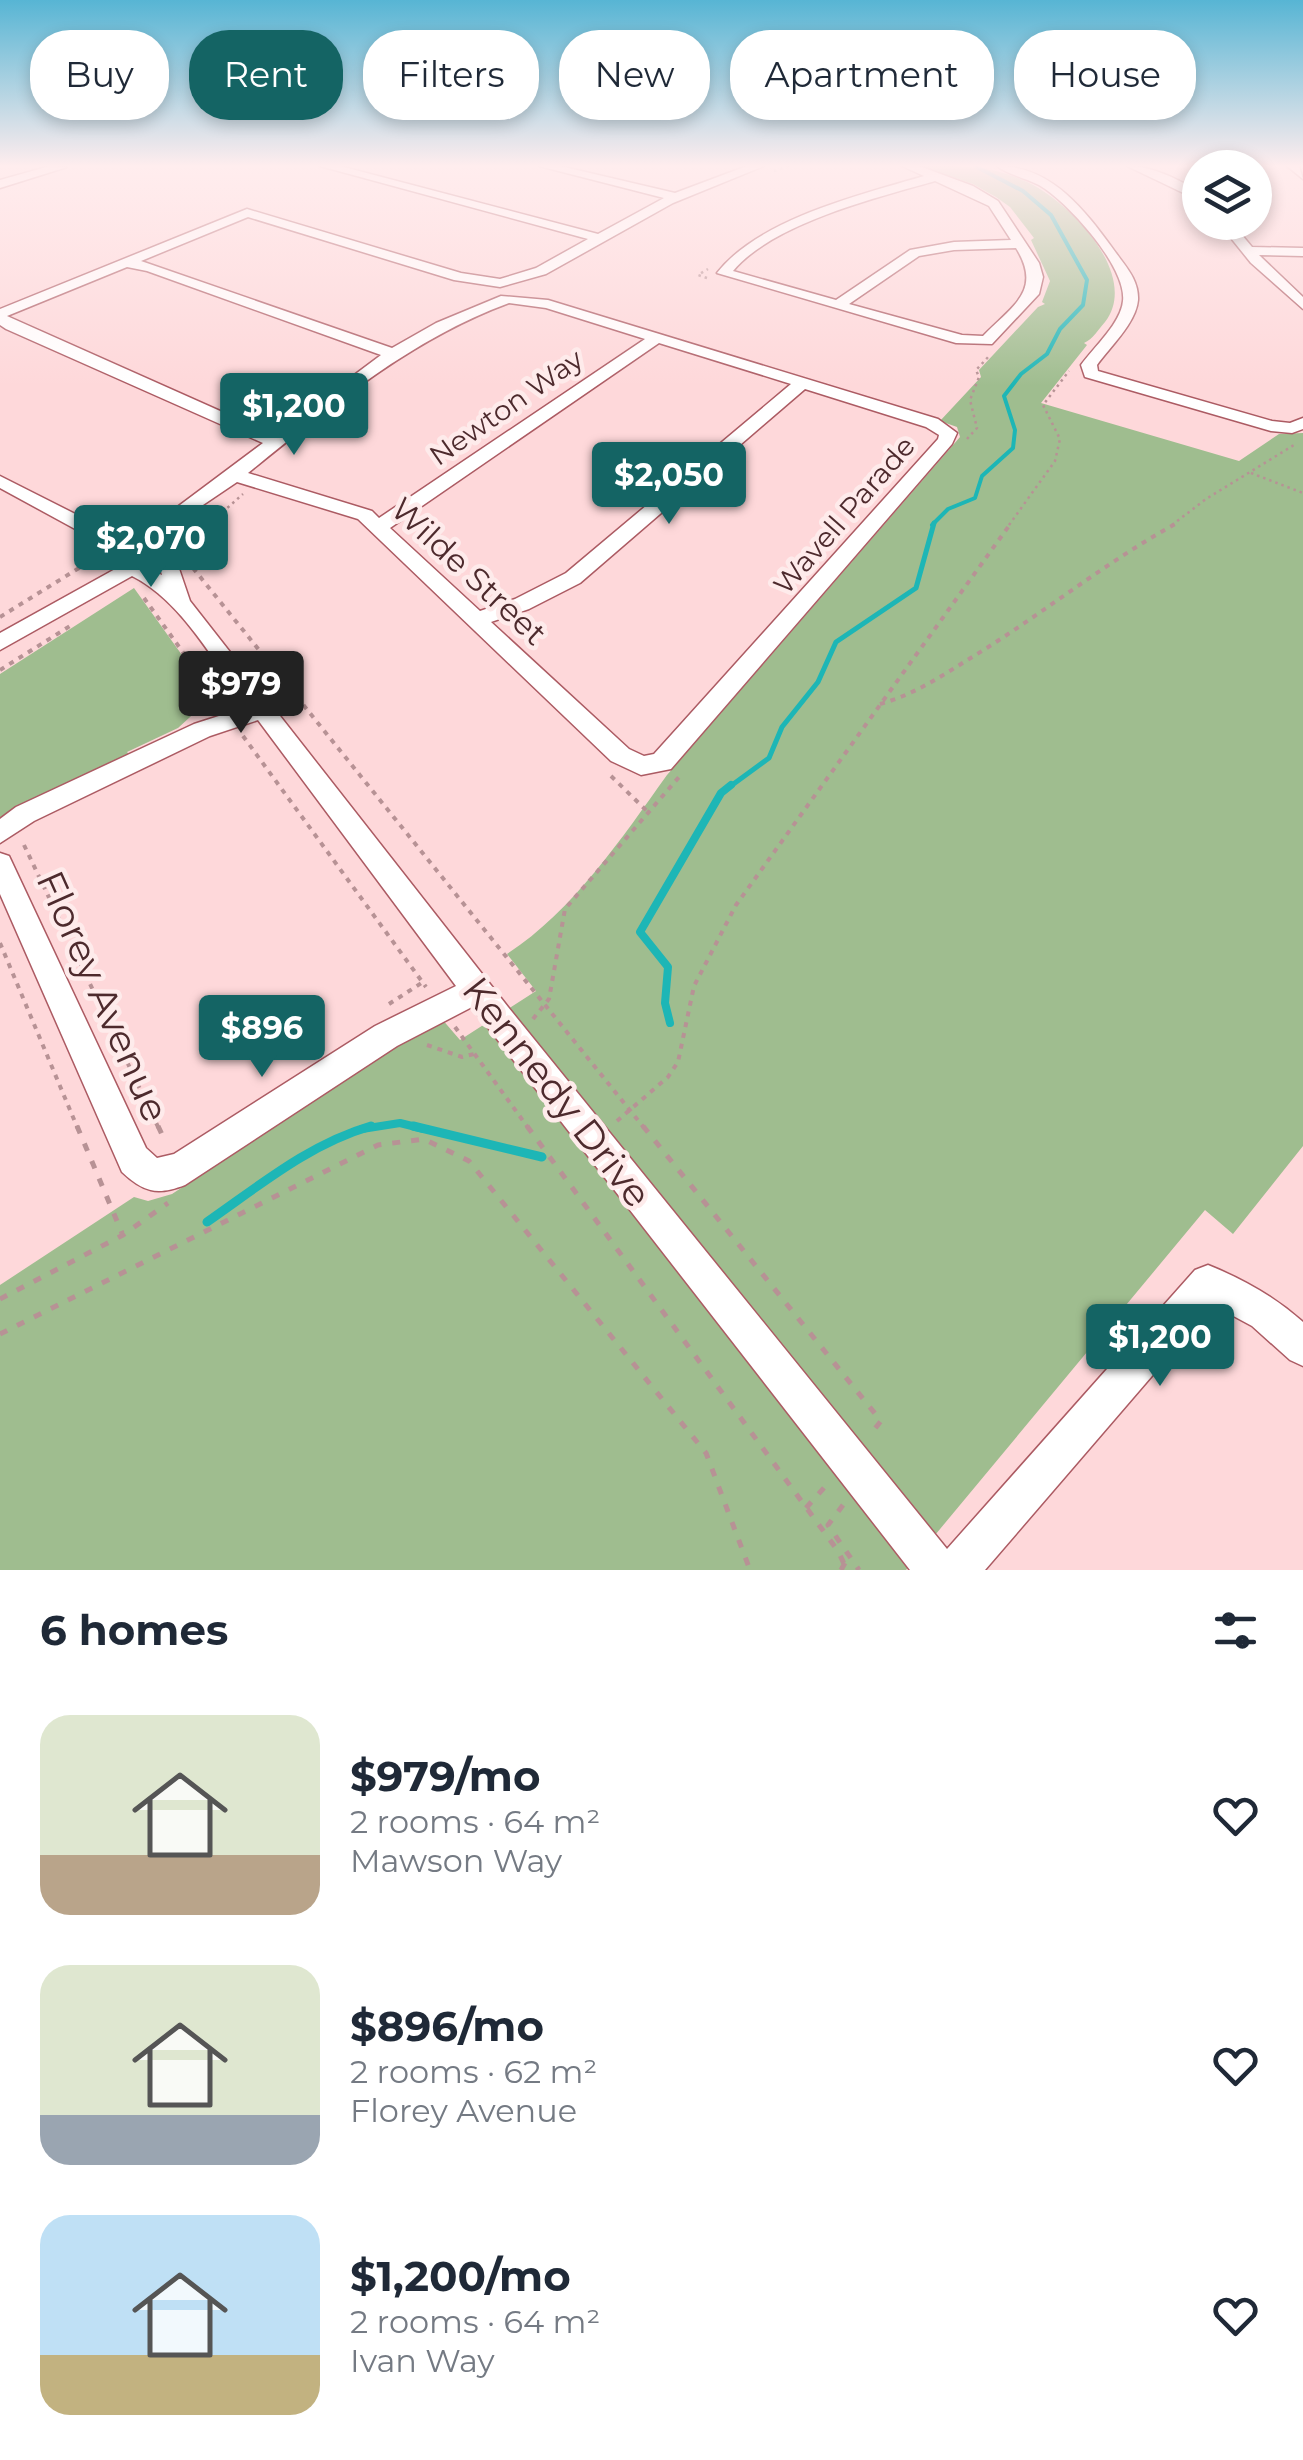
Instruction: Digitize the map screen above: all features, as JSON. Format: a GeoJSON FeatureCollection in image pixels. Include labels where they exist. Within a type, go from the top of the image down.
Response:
{"type":"FeatureCollection","features":[{"type":"Feature","properties":{"kind":"street"},"geometry":{"type":"LineString","coordinates":[[3,321],[127,259],[179,239]]}},
{"type":"Feature","properties":{"kind":"street"},"geometry":{"type":"LineString","coordinates":[[338,239],[459,277]]}},
{"type":"Feature","properties":{"kind":"street"},"geometry":{"type":"LineString","coordinates":[[774,239],[724,271],[732,278],[969,342],[984,342],[1035,288],[1035,270],[1018,239]]}},
{"type":"Feature","properties":{"kind":"street"},"geometry":{"type":"LineString","coordinates":[[1101,239],[1128,279],[1130,306],[1089,365],[1092,374],[1277,427],[1292,428],[1303,423]]}},
{"type":"Feature","properties":{"kind":"street"},"geometry":{"type":"LineString","coordinates":[[466,313],[502,283],[548,267],[596,240]]}},
{"type":"Feature","properties":{"kind":"street"},"geometry":{"type":"LineString","coordinates":[[1242,240],[1303,305]]}},
{"type":"Feature","properties":{"kind":"street"},"geometry":{"type":"LineString","coordinates":[[841,308],[908,255],[942,247],[1022,246]]}},
{"type":"Feature","properties":{"kind":"street"},"geometry":{"type":"LineString","coordinates":[[1256,251],[1296,252]]}},
{"type":"Feature","properties":{"kind":"street"},"geometry":{"type":"LineString","coordinates":[[127,259],[393,354]]}},
{"type":"Feature","properties":{"kind":"street"},"geometry":{"type":"LineString","coordinates":[[119,565],[135,536],[246,482],[280,439],[366,370],[466,313],[508,299],[548,267]]}},
{"type":"Feature","properties":{"kind":"street","name":"Wavell Parade"},"geometry":{"type":"LineString","coordinates":[[459,277],[525,289],[548,304]]}},
{"type":"Feature","properties":{"kind":"street","name":"Wavell Parade"},"geometry":{"type":"LineString","coordinates":[[459,277],[486,293],[548,304],[792,386],[932,422],[948,435],[662,762],[648,766],[631,762],[561,699]]}},
{"type":"Feature","properties":{"kind":"street"},"geometry":{"type":"LineString","coordinates":[[3,321],[280,439]]}},
{"type":"Feature","properties":{"kind":"street","name":"Newton Way"},"geometry":{"type":"LineString","coordinates":[[375,524],[410,507],[654,337]]}},
{"type":"Feature","properties":{"kind":"street"},"geometry":{"type":"LineString","coordinates":[[481,623],[579,573],[792,386]]}},
{"type":"Feature","properties":{"kind":"street"},"geometry":{"type":"LineString","coordinates":[[0,481],[84,526],[159,537],[172,550]]}},
{"type":"Feature","properties":{"kind":"street","name":"Wilde Street"},"geometry":{"type":"LineString","coordinates":[[246,482],[354,510],[375,524],[561,699]]}},
{"type":"Feature","properties":{"kind":"street"},"geometry":{"type":"LineString","coordinates":[[172,550],[187,512]]}},
{"type":"Feature","properties":{"kind":"street","name":"Kennedy Drive"},"geometry":{"type":"LineString","coordinates":[[84,526],[119,565],[184,607],[469,981],[936,1570]]}},
{"type":"Feature","properties":{"kind":"street"},"geometry":{"type":"LineString","coordinates":[[0,643],[119,565],[172,550]]}},
{"type":"Feature","properties":{"kind":"street","name":"Kennedy Drive"},"geometry":{"type":"LineString","coordinates":[[172,550],[184,607]]}},
{"type":"Feature","properties":{"kind":"street"},"geometry":{"type":"LineString","coordinates":[[0,833],[24,814],[258,704]]}},
{"type":"Feature","properties":{"kind":"street","name":"Florey Avenue"},"geometry":{"type":"LineString","coordinates":[[12,855],[10,911],[134,1160],[151,1176],[180,1170]]}},
{"type":"Feature","properties":{"kind":"street"},"geometry":{"type":"LineString","coordinates":[[180,1170],[469,981]]}},
{"type":"Feature","properties":{"kind":"street"},"geometry":{"type":"LineString","coordinates":[[957,1570],[1208,1283],[1264,1312],[1303,1347]]}},
{"type":"Feature","properties":{"kind":"path"},"geometry":{"type":"LineString","coordinates":[[610,1126],[668,1077],[678,1062],[694,986],[736,905],[1055,461],[1060,440],[1043,405],[1077,362]]}},
{"type":"Feature","properties":{"kind":"path"},"geometry":{"type":"LineString","coordinates":[[964,442],[976,428],[970,400],[979,377],[976,370]]}},
{"type":"Feature","properties":{"kind":"path"},"geometry":{"type":"LineString","coordinates":[[880,704],[908,696],[1018,629],[1126,552],[1298,441]]}},
{"type":"Feature","properties":{"kind":"path"},"geometry":{"type":"LineString","coordinates":[[1251,473],[1303,493]]}},
{"type":"Feature","properties":{"kind":"path"},"geometry":{"type":"LineString","coordinates":[[172,550],[246,482]]}},
{"type":"Feature","properties":{"kind":"path"},"geometry":{"type":"LineString","coordinates":[[0,618],[86,562],[119,565],[806,1508],[844,1568]]}},
{"type":"Feature","properties":{"kind":"path"},"geometry":{"type":"LineString","coordinates":[[188,562],[881,1422],[806,1508]]}},
{"type":"Feature","properties":{"kind":"path"},"geometry":{"type":"LineString","coordinates":[[602,766],[649,813]]}},
{"type":"Feature","properties":{"kind":"path"},"geometry":{"type":"LineString","coordinates":[[530,1023],[549,998],[565,909],[687,769]]}},
{"type":"Feature","properties":{"kind":"path"},"geometry":{"type":"LineString","coordinates":[[12,855],[180,1170]]}},
{"type":"Feature","properties":{"kind":"path"},"geometry":{"type":"LineString","coordinates":[[0,943],[123,1235]]}},
{"type":"Feature","properties":{"kind":"path"},"geometry":{"type":"LineString","coordinates":[[0,1334],[378,1145],[424,1139],[469,1160],[706,1454],[750,1570]]}},
{"type":"Feature","properties":{"kind":"path"},"geometry":{"type":"LineString","coordinates":[[844,1568],[849,1556]]}},
{"type":"Feature","properties":{"kind":"green space"},"geometry":{"type":"Polygon","coordinates":[[[1093,239],[1114,283],[1114,303],[1105,322],[1084,343],[1087,345],[1041,403],[1239,461],[1279,434],[1303,433],[1303,1146],[1233,1234],[1205,1210],[906,1570],[0,1570],[0,1285],[134,1197],[148,1201],[172,1194],[441,1018],[460,1040],[536,991],[507,954],[574,896],[667,775],[960,437],[957,427],[940,421],[981,377],[979,370],[1045,304],[1042,302],[1050,281],[1031,240],[1093,239]]]}},
{"type":"Feature","properties":{"kind":"green space"},"geometry":{"type":"Polygon","coordinates":[[[134,588],[212,697],[178,728],[127,752],[131,757],[0,818],[0,674],[134,588]]]}},
{"type":"Feature","properties":{"kind":"waterway"},"geometry":{"type":"LineString","coordinates":[[934,523],[948,509],[975,498],[982,476],[1013,448],[1015,430],[1004,396],[1021,374],[1047,354],[1060,329],[1083,305],[1087,280],[1064,239]]}},
{"type":"Feature","properties":{"kind":"waterway"},"geometry":{"type":"LineString","coordinates":[[728,788],[769,758],[782,727],[818,682],[836,642],[916,588],[934,523]]}},
{"type":"Feature","properties":{"kind":"waterway"},"geometry":{"type":"LineString","coordinates":[[670,1023],[665,1003],[668,967],[640,932],[721,793],[731,785]]}},
{"type":"Feature","properties":{"kind":"waterway"},"geometry":{"type":"LineString","coordinates":[[363,1129],[400,1123],[424,1129]]}},
{"type":"Feature","properties":{"kind":"waterway"},"geometry":{"type":"LineString","coordinates":[[363,1129],[371,1126]]}},
{"type":"Feature","properties":{"kind":"waterway"},"geometry":{"type":"LineString","coordinates":[[413,1126],[542,1157]]}},
{"type":"Feature","properties":{"kind":"waterway"},"geometry":{"type":"LineString","coordinates":[[207,1222],[306,1155],[363,1129]]}}]}
